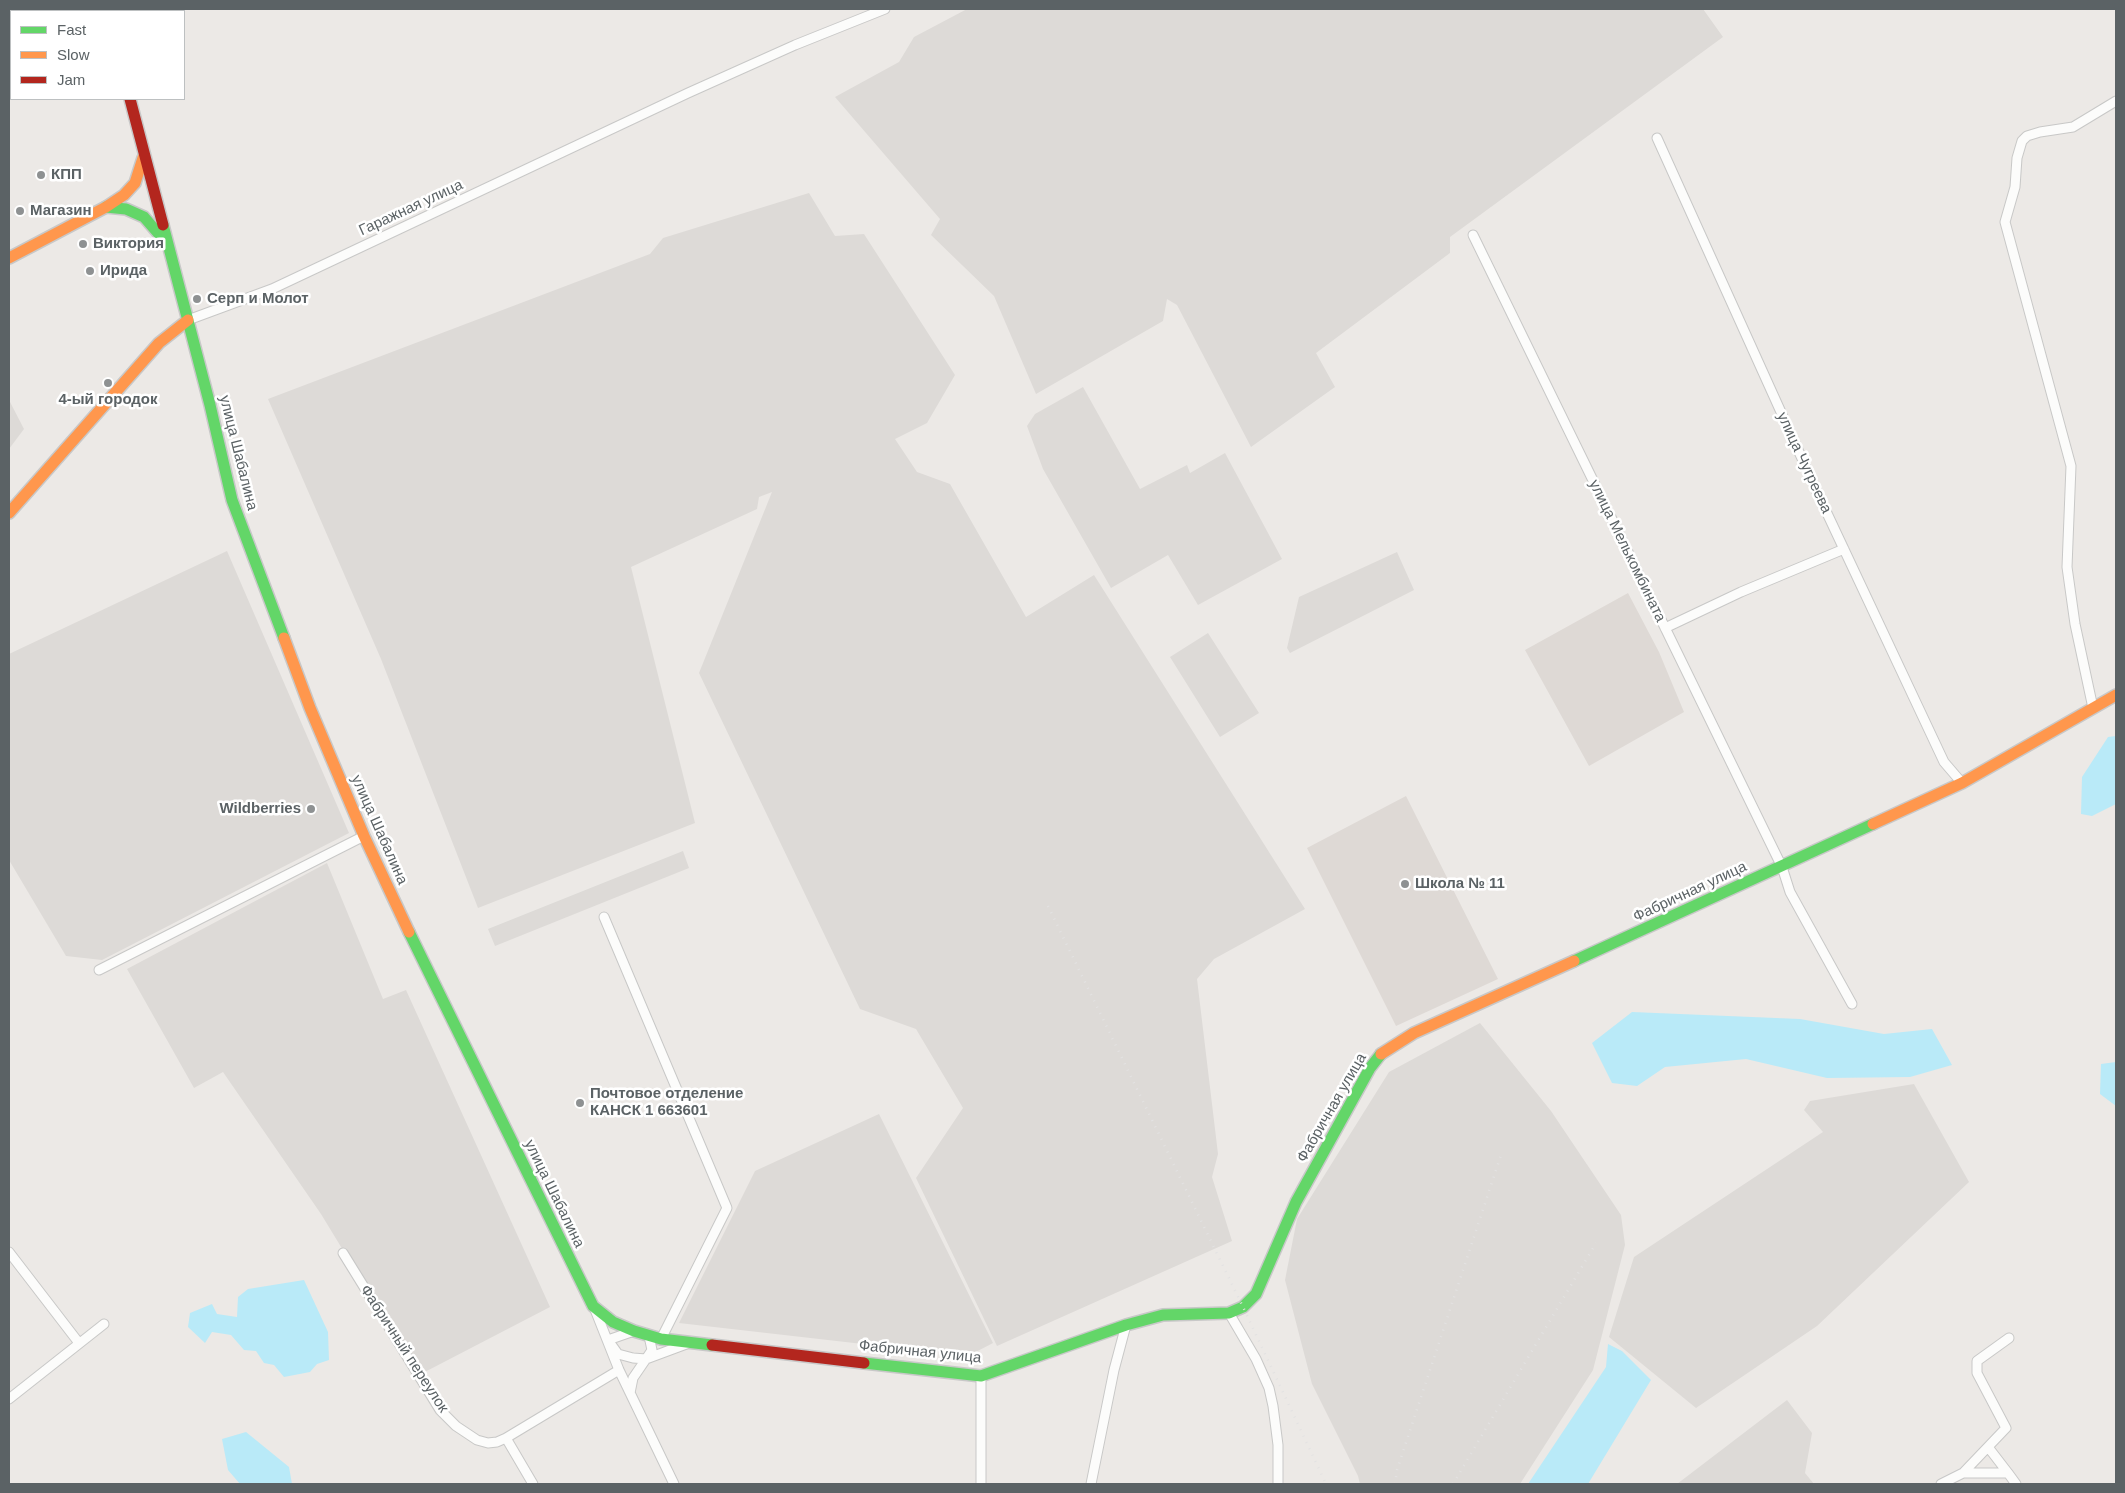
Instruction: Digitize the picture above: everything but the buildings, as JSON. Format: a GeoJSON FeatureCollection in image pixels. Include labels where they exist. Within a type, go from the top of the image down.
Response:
{"type":"FeatureCollection","features":[{"type":"Feature","properties":{"kind":"street","name":"Гаражная улица"},"geometry":{"type":"LineString","coordinates":[[9,513],[159,343],[188,320],[272,289],[688,93],[795,45],[885,9]]}},
{"type":"Feature","properties":{"kind":"street","name":"улица Шабалина"},"geometry":{"type":"LineString","coordinates":[[130,100],[188,320],[232,500],[310,708],[364,836],[433,983],[594,1306],[630,1394],[674,1484]]}},
{"type":"Feature","properties":{"kind":"street"},"geometry":{"type":"LineString","coordinates":[[2093,708],[2075,624],[2067,567],[2071,466],[2005,222],[2015,187],[2016,158],[2022,141],[2027,136],[2040,132],[2073,127],[2116,101]]}},
{"type":"Feature","properties":{"kind":"street","name":"улица Чугреева"},"geometry":{"type":"LineString","coordinates":[[1657,138],[1844,549],[1944,762],[1962,783]]}},
{"type":"Feature","properties":{"kind":"street"},"geometry":{"type":"LineString","coordinates":[[9,258],[106,207],[124,195],[135,183],[141,170],[144,154]]}},
{"type":"Feature","properties":{"kind":"street"},"geometry":{"type":"LineString","coordinates":[[106,207],[126,209],[144,217],[168,244]]}},
{"type":"Feature","properties":{"kind":"street","name":"улица Мелькомбината"},"geometry":{"type":"LineString","coordinates":[[1472,234],[1782,866],[1790,892],[1852,1004]]}},
{"type":"Feature","properties":{"kind":"street"},"geometry":{"type":"LineString","coordinates":[[1665,628],[1741,592],[1844,549]]}},
{"type":"Feature","properties":{"kind":"street","name":"Фабричная улица"},"geometry":{"type":"LineString","coordinates":[[594,1306],[613,1322],[655,1337],[981,1376],[1126,1325],[1163,1315],[1229,1312],[1250,1302],[1256,1294],[1296,1202],[1370,1068],[1382,1053],[1414,1033],[1962,783],[2116,695]]}},
{"type":"Feature","properties":{"kind":"street"},"geometry":{"type":"LineString","coordinates":[[98,970],[364,836]]}},
{"type":"Feature","properties":{"kind":"street"},"geometry":{"type":"LineString","coordinates":[[604,917],[727,1208],[655,1337],[652,1350],[632,1378],[630,1394]]}},
{"type":"Feature","properties":{"kind":"street"},"geometry":{"type":"LineString","coordinates":[[9,1252],[79,1343]]}},
{"type":"Feature","properties":{"kind":"street","name":"Фабричный переулок"},"geometry":{"type":"LineString","coordinates":[[343,1253],[440,1410],[456,1426],[477,1440],[497,1442],[506,1438]]}},
{"type":"Feature","properties":{"kind":"street"},"geometry":{"type":"LineString","coordinates":[[1229,1312],[1256,1358],[1269,1388],[1278,1446],[1278,1484]]}},
{"type":"Feature","properties":{"kind":"street"},"geometry":{"type":"LineString","coordinates":[[9,1399],[104,1324]]}},
{"type":"Feature","properties":{"kind":"street"},"geometry":{"type":"LineString","coordinates":[[1091,1484],[1114,1370],[1126,1325]]}},
{"type":"Feature","properties":{"kind":"street"},"geometry":{"type":"LineString","coordinates":[[634,1331],[608,1340],[618,1354],[646,1359],[691,1342]]}},
{"type":"Feature","properties":{"kind":"street"},"geometry":{"type":"LineString","coordinates":[[1941,1484],[1963,1473],[2006,1428],[1978,1373],[1977,1361],[2009,1338]]}},
{"type":"Feature","properties":{"kind":"street"},"geometry":{"type":"LineString","coordinates":[[533,1484],[506,1438],[620,1370]]}},
{"type":"Feature","properties":{"kind":"street"},"geometry":{"type":"LineString","coordinates":[[981,1376],[981,1484]]}},
{"type":"Feature","properties":{"kind":"street"},"geometry":{"type":"LineString","coordinates":[[1988,1447],[2016,1484]]}},
{"type":"Feature","properties":{"kind":"street"},"geometry":{"type":"LineString","coordinates":[[1963,1473],[2008,1473]]}},
{"type":"Feature","properties":{"kind":"shaded area"},"geometry":{"type":"Polygon","coordinates":[[[967,9],[1703,9],[1723,37],[1450,237],[1450,253],[1316,353],[1335,387],[1251,447],[1177,305],[1167,299],[1163,321],[1036,394],[994,296],[931,235],[940,219],[835,97],[899,62],[914,37],[967,9]]]}},
{"type":"Feature","properties":{"kind":"shaded area"},"geometry":{"type":"Polygon","coordinates":[[[809,193],[835,236],[864,234],[955,375],[927,423],[895,439],[917,472],[950,484],[1026,617],[1094,575],[1305,909],[1214,959],[1197,979],[1218,1154],[1212,1177],[1232,1241],[997,1346],[916,1178],[963,1108],[916,1029],[860,1009],[699,673],[772,492],[759,497],[757,509],[631,567],[695,823],[478,908],[381,659],[268,399],[650,254],[663,238],[809,193]]]}},
{"type":"Feature","properties":{"kind":"shaded area"},"geometry":{"type":"Polygon","coordinates":[[[1083,387],[1140,489],[1187,465],[1190,473],[1225,453],[1282,559],[1198,605],[1168,555],[1111,588],[1043,469],[1027,426],[1035,414],[1083,387]]]}},
{"type":"Feature","properties":{"kind":"shaded area"},"geometry":{"type":"Polygon","coordinates":[[[9,400],[24,429],[9,449],[9,400]]]}},
{"type":"Feature","properties":{"kind":"shaded area"},"geometry":{"type":"Polygon","coordinates":[[[227,551],[349,833],[102,960],[66,956],[9,860],[9,654],[227,551]]]}},
{"type":"Feature","properties":{"kind":"shaded area"},"geometry":{"type":"Polygon","coordinates":[[[1397,552],[1414,590],[1290,653],[1287,648],[1299,597],[1397,552]]]}},
{"type":"Feature","properties":{"kind":"shaded area"},"geometry":{"type":"Polygon","coordinates":[[[1628,593],[1659,652],[1684,712],[1589,766],[1525,650],[1628,593]]]}},
{"type":"Feature","properties":{"kind":"shaded area"},"geometry":{"type":"Polygon","coordinates":[[[1208,633],[1259,713],[1220,737],[1170,657],[1208,633]]]}},
{"type":"Feature","properties":{"kind":"shaded area"},"geometry":{"type":"Polygon","coordinates":[[[1406,796],[1498,979],[1396,1026],[1307,848],[1406,796]]]}},
{"type":"Feature","properties":{"kind":"shaded area"},"geometry":{"type":"Polygon","coordinates":[[[683,851],[689,868],[495,946],[488,929],[683,851]]]}},
{"type":"Feature","properties":{"kind":"shaded area"},"geometry":{"type":"Polygon","coordinates":[[[327,863],[383,999],[406,990],[550,1307],[419,1375],[321,1214],[223,1072],[194,1088],[127,969],[327,863]]]}},
{"type":"Feature","properties":{"kind":"shaded area"},"geometry":{"type":"Polygon","coordinates":[[[1480,1023],[1551,1111],[1621,1215],[1625,1245],[1593,1370],[1520,1484],[1360,1484],[1358,1476],[1312,1384],[1285,1280],[1297,1219],[1389,1072],[1480,1023]]]}},
{"type":"Feature","properties":{"kind":"shaded area"},"geometry":{"type":"Polygon","coordinates":[[[1914,1084],[1969,1182],[1817,1326],[1696,1408],[1609,1337],[1634,1257],[1823,1132],[1804,1110],[1810,1101],[1914,1084]]]}},
{"type":"Feature","properties":{"kind":"shaded area"},"geometry":{"type":"Polygon","coordinates":[[[879,1114],[993,1343],[968,1356],[679,1323],[755,1171],[879,1114]]]}},
{"type":"Feature","properties":{"kind":"shaded area"},"geometry":{"type":"Polygon","coordinates":[[[1787,1400],[1812,1433],[1805,1473],[1814,1484],[1677,1484],[1787,1400]]]}},
{"type":"Feature","properties":{"kind":"water"},"geometry":{"type":"Polygon","coordinates":[[[2116,736],[2116,804],[2092,816],[2081,814],[2082,777],[2108,737],[2116,736]]]}},
{"type":"Feature","properties":{"kind":"water"},"geometry":{"type":"Polygon","coordinates":[[[1632,1012],[1800,1019],[1884,1034],[1932,1029],[1952,1065],[1910,1077],[1827,1078],[1746,1059],[1665,1067],[1637,1086],[1612,1083],[1592,1043],[1632,1012]]]}},
{"type":"Feature","properties":{"kind":"water"},"geometry":{"type":"Polygon","coordinates":[[[2116,1062],[2116,1106],[2100,1094],[2101,1064],[2116,1062]]]}},
{"type":"Feature","properties":{"kind":"water"},"geometry":{"type":"Polygon","coordinates":[[[304,1280],[328,1332],[329,1360],[317,1364],[310,1372],[284,1377],[274,1365],[264,1363],[256,1351],[244,1350],[231,1335],[212,1332],[205,1343],[188,1327],[190,1313],[212,1304],[217,1314],[237,1317],[238,1297],[248,1289],[304,1280]]]}},
{"type":"Feature","properties":{"kind":"water"},"geometry":{"type":"Polygon","coordinates":[[[1608,1344],[1622,1351],[1651,1380],[1588,1484],[1528,1484],[1606,1367],[1608,1344]]]}},
{"type":"Feature","properties":{"kind":"water"},"geometry":{"type":"Polygon","coordinates":[[[246,1432],[289,1467],[292,1484],[240,1484],[228,1470],[222,1439],[246,1432]]]}},
{"type":"Feature","properties":{"kind":"railway"},"geometry":{"type":"LineString","coordinates":[[1048,906],[1243,1307],[1326,1484]]}},
{"type":"Feature","properties":{"kind":"railway"},"geometry":{"type":"LineString","coordinates":[[1395,1484],[1397,1470],[1502,1152]]}},
{"type":"Feature","properties":{"kind":"railway"},"geometry":{"type":"LineString","coordinates":[[1453,1484],[1596,1243]]}},
{"type":"Feature","properties":{"kind":"traffic: fast"},"geometry":{"type":"LineString","coordinates":[[106,207],[126,209],[144,217],[164,240]]}},
{"type":"Feature","properties":{"kind":"traffic: fast"},"geometry":{"type":"LineString","coordinates":[[163,225],[210,405],[232,500],[284,638]]}},
{"type":"Feature","properties":{"kind":"traffic: fast"},"geometry":{"type":"LineString","coordinates":[[1574,961],[1873,824]]}},
{"type":"Feature","properties":{"kind":"traffic: fast"},"geometry":{"type":"LineString","coordinates":[[409,932],[593,1306],[613,1322],[634,1331],[661,1339],[712,1345]]}},
{"type":"Feature","properties":{"kind":"traffic: fast"},"geometry":{"type":"LineString","coordinates":[[864,1363],[981,1376],[1126,1325],[1163,1315],[1229,1313],[1243,1307],[1256,1294],[1296,1202],[1370,1068],[1381,1054]]}},
{"type":"Feature","properties":{"kind":"traffic: slow"},"geometry":{"type":"LineString","coordinates":[[9,258],[106,207],[124,195],[135,183],[143,158]]}},
{"type":"Feature","properties":{"kind":"traffic: slow"},"geometry":{"type":"LineString","coordinates":[[9,513],[159,343],[188,320]]}},
{"type":"Feature","properties":{"kind":"traffic: slow"},"geometry":{"type":"LineString","coordinates":[[284,638],[310,708],[364,836],[409,932]]}},
{"type":"Feature","properties":{"kind":"traffic: slow"},"geometry":{"type":"LineString","coordinates":[[1873,824],[1962,783],[2116,695]]}},
{"type":"Feature","properties":{"kind":"traffic: slow"},"geometry":{"type":"LineString","coordinates":[[1381,1054],[1414,1033],[1574,961]]}},
{"type":"Feature","properties":{"kind":"traffic: jam"},"geometry":{"type":"LineString","coordinates":[[130,100],[163,225]]}},
{"type":"Feature","properties":{"kind":"traffic: jam"},"geometry":{"type":"LineString","coordinates":[[712,1345],[864,1363]]}},
{"type":"Feature","properties":{"kind":"place","name":"КПП"},"geometry":{"type":"Point","coordinates":[41,175]}},
{"type":"Feature","properties":{"kind":"place","name":"Магазин"},"geometry":{"type":"Point","coordinates":[20,211]}},
{"type":"Feature","properties":{"kind":"place","name":"Виктория"},"geometry":{"type":"Point","coordinates":[83,244]}},
{"type":"Feature","properties":{"kind":"place","name":"Ирида"},"geometry":{"type":"Point","coordinates":[90,271]}},
{"type":"Feature","properties":{"kind":"place","name":"Серп и Молот"},"geometry":{"type":"Point","coordinates":[197,299]}},
{"type":"Feature","properties":{"kind":"place","name":"4-ый городок"},"geometry":{"type":"Point","coordinates":[108,383]}},
{"type":"Feature","properties":{"kind":"place","name":"Wildberries"},"geometry":{"type":"Point","coordinates":[311,809]}},
{"type":"Feature","properties":{"kind":"place","name":"Школа № 11"},"geometry":{"type":"Point","coordinates":[1405,884]}},
{"type":"Feature","properties":{"kind":"place","name":"Почтовое отделение КАНСК 1 663601"},"geometry":{"type":"Point","coordinates":[580,1103]}}]}
